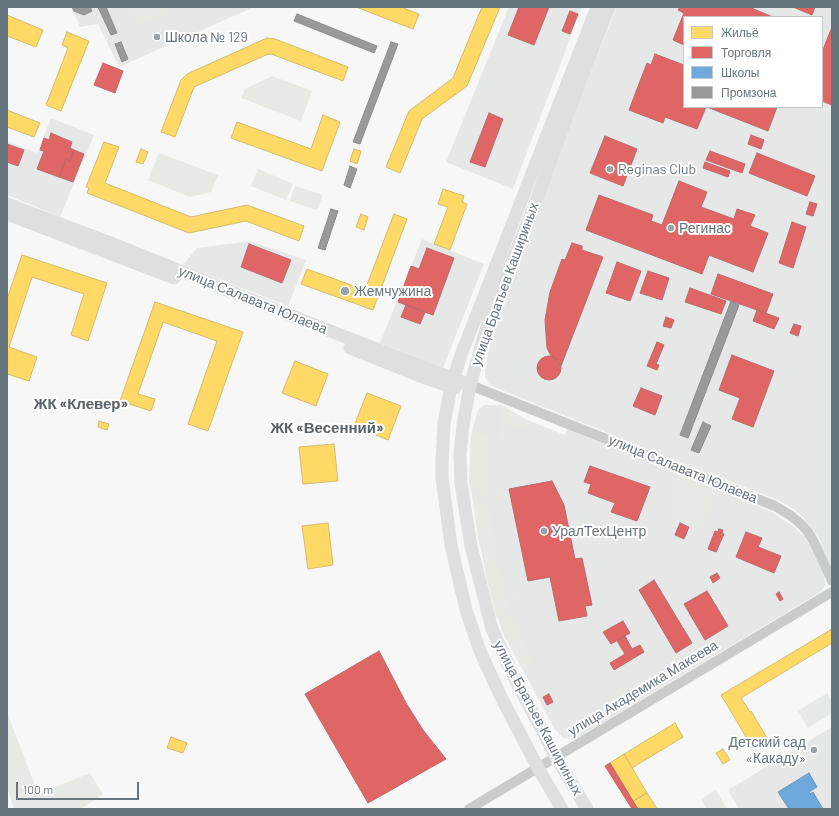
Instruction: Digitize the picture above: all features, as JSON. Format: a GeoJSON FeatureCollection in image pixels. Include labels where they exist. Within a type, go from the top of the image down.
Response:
{"type":"FeatureCollection","features":[{"type":"Feature","properties":{"kind":"main road","name":"улица Братьев Кашириных"},"geometry":{"type":"LineString","coordinates":[[562,809],[538,768],[501,697],[480,651],[466,610],[451,545],[442,478],[442,461],[444,424],[452,383],[461,355],[597,7]]}},
{"type":"Feature","properties":{"kind":"main road","name":"улица Братьев Кашириных"},"geometry":{"type":"LineString","coordinates":[[587,809],[556,757],[514,677],[492,629],[479,584],[471,546],[461,483],[460,455],[469,388],[492,313],[532,212],[569,110],[609,7]]}},
{"type":"Feature","properties":{"kind":"main road","name":"улица Салавата Юлаева"},"geometry":{"type":"LineString","coordinates":[[7,204],[111,243],[452,383]]}},
{"type":"Feature","properties":{"kind":"main road","name":"улица Салавата Юлаева"},"geometry":{"type":"LineString","coordinates":[[7,214],[197,287],[420,376],[469,388]]}},
{"type":"Feature","properties":{"kind":"main road"},"geometry":{"type":"LineString","coordinates":[[499,258],[511,263]]}},
{"type":"Feature","properties":{"kind":"street","name":"улица Салавата Юлаева"},"geometry":{"type":"LineString","coordinates":[[469,388],[500,396],[776,506],[790,515],[808,532],[832,581]]}},
{"type":"Feature","properties":{"kind":"street","name":"улица Академика Макеева"},"geometry":{"type":"LineString","coordinates":[[469,809],[832,592]]}},
{"type":"Feature","properties":{"kind":"shaded area","name":"Школа № 129"},"geometry":{"type":"Polygon","coordinates":[[[71,7],[254,7],[119,67],[98,24],[80,27],[71,7]]]}},
{"type":"Feature","properties":{"kind":"shaded area"},"geometry":{"type":"Polygon","coordinates":[[[127,7],[168,7],[170,12],[136,26],[127,7]]]}},
{"type":"Feature","properties":{"kind":"shaded area"},"geometry":{"type":"Polygon","coordinates":[[[509,7],[582,7],[513,189],[446,162],[509,7]]]}},
{"type":"Feature","properties":{"kind":"shaded area"},"geometry":{"type":"Polygon","coordinates":[[[617,7],[832,7],[832,570],[820,540],[812,528],[801,515],[778,500],[672,459],[490,385],[485,377],[485,369],[491,340],[571,121],[617,7]]]}},
{"type":"Feature","properties":{"kind":"shaded area"},"geometry":{"type":"Polygon","coordinates":[[[272,76],[312,91],[301,121],[241,98],[245,89],[272,76]]]}},
{"type":"Feature","properties":{"kind":"shaded area"},"geometry":{"type":"Polygon","coordinates":[[[51,118],[94,135],[60,217],[7,195],[7,141],[37,153],[51,118]]]}},
{"type":"Feature","properties":{"kind":"shaded area"},"geometry":{"type":"Polygon","coordinates":[[[159,153],[218,175],[211,192],[190,197],[148,180],[159,153]]]}},
{"type":"Feature","properties":{"kind":"shaded area"},"geometry":{"type":"Polygon","coordinates":[[[258,169],[293,184],[286,200],[251,186],[258,169]]]}},
{"type":"Feature","properties":{"kind":"shaded area"},"geometry":{"type":"Polygon","coordinates":[[[295,186],[323,195],[317,210],[290,201],[295,186]]]}},
{"type":"Feature","properties":{"kind":"shaded area"},"geometry":{"type":"Polygon","coordinates":[[[422,239],[484,264],[443,368],[380,343],[422,239]]]}},
{"type":"Feature","properties":{"kind":"shaded area"},"geometry":{"type":"Polygon","coordinates":[[[250,241],[306,260],[288,306],[183,265],[197,248],[250,241]]]}},
{"type":"Feature","properties":{"kind":"shaded area"},"geometry":{"type":"Polygon","coordinates":[[[484,405],[501,405],[527,420],[565,435],[567,429],[770,511],[793,526],[805,537],[822,572],[825,586],[822,591],[579,737],[569,739],[563,738],[554,728],[502,631],[489,588],[469,483],[471,435],[478,410],[484,405]]]}},
{"type":"Feature","properties":{"kind":"shaded area"},"geometry":{"type":"Polygon","coordinates":[[[501,405],[527,420],[534,430],[505,425],[500,491],[505,492],[502,497],[498,499],[496,497],[501,405]]]}},
{"type":"Feature","properties":{"kind":"shaded area"},"geometry":{"type":"Polygon","coordinates":[[[472,432],[485,434],[489,437],[487,497],[469,483],[472,432]]]}},
{"type":"Feature","properties":{"kind":"shaded area"},"geometry":{"type":"Polygon","coordinates":[[[679,475],[717,492],[718,496],[700,527],[671,518],[670,516],[669,513],[675,478],[679,475]]]}},
{"type":"Feature","properties":{"kind":"shaded area"},"geometry":{"type":"Polygon","coordinates":[[[472,494],[490,506],[497,559],[510,606],[497,618],[478,536],[472,494]]]}},
{"type":"Feature","properties":{"kind":"shaded area"},"geometry":{"type":"Polygon","coordinates":[[[512,588],[520,589],[522,593],[517,602],[512,588]]]}},
{"type":"Feature","properties":{"kind":"shaded area"},"geometry":{"type":"Polygon","coordinates":[[[513,614],[533,660],[531,667],[527,669],[522,669],[502,631],[505,621],[513,614]]]}},
{"type":"Feature","properties":{"kind":"shaded area"},"geometry":{"type":"Polygon","coordinates":[[[624,685],[632,689],[636,700],[623,709],[614,709],[609,703],[610,695],[624,685]]]}},
{"type":"Feature","properties":{"kind":"shaded area"},"geometry":{"type":"Polygon","coordinates":[[[827,693],[832,701],[832,713],[808,728],[798,711],[827,693]]]}},
{"type":"Feature","properties":{"kind":"shaded area"},"geometry":{"type":"Polygon","coordinates":[[[7,712],[38,794],[90,773],[103,794],[81,809],[14,809],[7,787],[7,712]]]}},
{"type":"Feature","properties":{"kind":"shaded area","name":"Детский сад «Какаду»"},"geometry":{"type":"Polygon","coordinates":[[[832,727],[832,809],[739,809],[728,790],[832,727]]]}},
{"type":"Feature","properties":{"kind":"shaded area"},"geometry":{"type":"Polygon","coordinates":[[[716,790],[727,809],[707,809],[701,799],[716,790]]]}},
{"type":"Feature","properties":{"kind":"building: Жильё"},"geometry":{"type":"Polygon","coordinates":[[[356,7],[401,7],[419,14],[413,29],[356,7]]]}},
{"type":"Feature","properties":{"kind":"building: Жильё"},"geometry":{"type":"Polygon","coordinates":[[[482,7],[500,7],[467,86],[422,119],[400,173],[386,167],[409,111],[453,78],[482,7]]]}},
{"type":"Feature","properties":{"kind":"building: Жильё"},"geometry":{"type":"Polygon","coordinates":[[[7,15],[43,30],[36,47],[7,36],[7,15]]]}},
{"type":"Feature","properties":{"kind":"building: Жильё"},"geometry":{"type":"Polygon","coordinates":[[[67,32],[89,41],[61,111],[46,105],[68,48],[62,45],[67,32]]]}},
{"type":"Feature","properties":{"kind":"building: Жильё"},"geometry":{"type":"Polygon","coordinates":[[[267,38],[275,39],[348,67],[343,81],[271,54],[266,55],[194,87],[175,137],[161,132],[181,80],[187,74],[267,38]]]}},
{"type":"Feature","properties":{"kind":"building: Жильё"},"geometry":{"type":"Polygon","coordinates":[[[7,110],[40,123],[34,137],[7,127],[7,110]]]}},
{"type":"Feature","properties":{"kind":"building: Жильё"},"geometry":{"type":"Polygon","coordinates":[[[323,115],[340,122],[322,171],[231,138],[237,122],[311,149],[323,115]]]}},
{"type":"Feature","properties":{"kind":"building: Жильё"},"geometry":{"type":"Polygon","coordinates":[[[104,142],[119,147],[105,183],[191,217],[247,205],[304,226],[299,241],[246,221],[189,233],[87,193],[89,188],[86,187],[104,142]]]}},
{"type":"Feature","properties":{"kind":"building: Жильё"},"geometry":{"type":"Polygon","coordinates":[[[141,149],[148,152],[143,164],[136,162],[141,149]]]}},
{"type":"Feature","properties":{"kind":"building: Жильё"},"geometry":{"type":"Polygon","coordinates":[[[354,149],[361,151],[357,164],[350,161],[354,149]]]}},
{"type":"Feature","properties":{"kind":"building: Жильё"},"geometry":{"type":"Polygon","coordinates":[[[443,189],[464,196],[462,202],[467,204],[450,250],[434,244],[448,207],[438,204],[443,189]]]}},
{"type":"Feature","properties":{"kind":"building: Жильё"},"geometry":{"type":"Polygon","coordinates":[[[361,214],[368,217],[364,230],[356,227],[361,214]]]}},
{"type":"Feature","properties":{"kind":"building: Жильё"},"geometry":{"type":"Polygon","coordinates":[[[394,214],[407,219],[373,310],[301,284],[307,269],[365,290],[394,214]]]}},
{"type":"Feature","properties":{"kind":"building: Жильё"},"geometry":{"type":"Polygon","coordinates":[[[22,255],[107,283],[88,341],[71,335],[84,294],[32,277],[9,347],[37,357],[29,381],[7,374],[7,299],[22,255]]]}},
{"type":"Feature","properties":{"kind":"building: Жильё"},"geometry":{"type":"Polygon","coordinates":[[[155,302],[243,332],[208,431],[188,424],[217,341],[163,322],[138,394],[155,399],[151,411],[120,401],[155,302]]]}},
{"type":"Feature","properties":{"kind":"building: Жильё"},"geometry":{"type":"Polygon","coordinates":[[[295,361],[328,374],[316,406],[282,393],[295,361]]]}},
{"type":"Feature","properties":{"kind":"building: Жильё"},"geometry":{"type":"Polygon","coordinates":[[[367,393],[401,406],[388,440],[354,426],[367,393]]]}},
{"type":"Feature","properties":{"kind":"building: Жильё"},"geometry":{"type":"Polygon","coordinates":[[[99,421],[109,424],[107,430],[98,427],[99,421]]]}},
{"type":"Feature","properties":{"kind":"building: Жильё"},"geometry":{"type":"Polygon","coordinates":[[[334,444],[338,481],[303,484],[299,447],[334,444]]]}},
{"type":"Feature","properties":{"kind":"building: Жильё"},"geometry":{"type":"Polygon","coordinates":[[[328,523],[333,565],[308,569],[302,526],[328,523]]]}},
{"type":"Feature","properties":{"kind":"building: Жильё"},"geometry":{"type":"Polygon","coordinates":[[[832,629],[832,643],[741,698],[750,712],[751,711],[767,738],[752,747],[721,695],[832,629]]]}},
{"type":"Feature","properties":{"kind":"building: Жильё"},"geometry":{"type":"Polygon","coordinates":[[[675,723],[683,737],[632,768],[624,754],[675,723]]]}},
{"type":"Feature","properties":{"kind":"building: Жильё"},"geometry":{"type":"Polygon","coordinates":[[[171,737],[187,743],[183,753],[167,748],[171,737]]]}},
{"type":"Feature","properties":{"kind":"building: Жильё"},"geometry":{"type":"Polygon","coordinates":[[[723,749],[730,760],[723,764],[716,753],[723,749]]]}},
{"type":"Feature","properties":{"kind":"building: Жильё"},"geometry":{"type":"Polygon","coordinates":[[[624,754],[647,793],[633,801],[610,763],[624,754]]]}},
{"type":"Feature","properties":{"kind":"building: Жильё"},"geometry":{"type":"Polygon","coordinates":[[[647,793],[657,809],[638,809],[633,801],[647,793]]]}},
{"type":"Feature","properties":{"kind":"building: Торговля"},"geometry":{"type":"Polygon","coordinates":[[[519,7],[549,7],[534,45],[508,35],[519,7]]]}},
{"type":"Feature","properties":{"kind":"building: Торговля"},"geometry":{"type":"Polygon","coordinates":[[[680,7],[749,7],[771,16],[683,16],[683,45],[673,40],[684,13],[678,10],[680,7]]]}},
{"type":"Feature","properties":{"kind":"building: Торговля"},"geometry":{"type":"Polygon","coordinates":[[[793,7],[815,7],[812,15],[793,7]]]}},
{"type":"Feature","properties":{"kind":"building: Торговля"},"geometry":{"type":"Polygon","coordinates":[[[570,11],[578,14],[570,34],[562,31],[570,11]]]}},
{"type":"Feature","properties":{"kind":"building: Торговля"},"geometry":{"type":"Polygon","coordinates":[[[832,27],[832,105],[823,101],[823,50],[832,27]]]}},
{"type":"Feature","properties":{"kind":"building: Торговля"},"geometry":{"type":"Polygon","coordinates":[[[655,54],[683,65],[683,108],[706,108],[697,129],[665,117],[663,123],[629,110],[647,63],[651,65],[655,54]]]}},
{"type":"Feature","properties":{"kind":"building: Торговля"},"geometry":{"type":"Polygon","coordinates":[[[103,63],[123,71],[115,93],[94,85],[103,63]]]}},
{"type":"Feature","properties":{"kind":"building: Торговля"},"geometry":{"type":"Polygon","coordinates":[[[710,108],[777,108],[768,131],[710,108]]]}},
{"type":"Feature","properties":{"kind":"building: Торговля"},"geometry":{"type":"Polygon","coordinates":[[[489,113],[503,119],[485,167],[470,162],[489,113]]]}},
{"type":"Feature","properties":{"kind":"building: Торговля"},"geometry":{"type":"Polygon","coordinates":[[[51,133],[72,142],[70,148],[74,150],[70,161],[66,159],[59,177],[37,169],[44,151],[40,150],[44,138],[49,140],[51,133]]]}},
{"type":"Feature","properties":{"kind":"building: Торговля"},"geometry":{"type":"Polygon","coordinates":[[[751,135],[764,140],[761,149],[748,144],[751,135]]]}},
{"type":"Feature","properties":{"kind":"building: Торговля"},"geometry":{"type":"Polygon","coordinates":[[[605,136],[637,149],[623,186],[590,173],[605,136]]]}},
{"type":"Feature","properties":{"kind":"building: Торговля"},"geometry":{"type":"Polygon","coordinates":[[[7,144],[24,150],[18,166],[7,162],[7,144]]]}},
{"type":"Feature","properties":{"kind":"building: Торговля"},"geometry":{"type":"Polygon","coordinates":[[[74,150],[84,154],[73,182],[59,177],[66,159],[70,161],[74,150]]]}},
{"type":"Feature","properties":{"kind":"building: Торговля"},"geometry":{"type":"Polygon","coordinates":[[[710,151],[745,164],[742,173],[706,160],[710,151]]]}},
{"type":"Feature","properties":{"kind":"building: Торговля"},"geometry":{"type":"Polygon","coordinates":[[[757,153],[815,176],[807,196],[749,173],[757,153]]]}},
{"type":"Feature","properties":{"kind":"building: Торговля"},"geometry":{"type":"Polygon","coordinates":[[[705,162],[730,171],[728,177],[703,168],[705,162]]]}},
{"type":"Feature","properties":{"kind":"building: Торговля","name":"Регинас"},"geometry":{"type":"Polygon","coordinates":[[[679,181],[707,192],[701,207],[734,219],[737,209],[755,215],[750,226],[768,233],[753,272],[709,255],[702,274],[586,230],[599,195],[653,215],[651,221],[662,225],[679,181]]]}},
{"type":"Feature","properties":{"kind":"building: Торговля"},"geometry":{"type":"Polygon","coordinates":[[[810,202],[817,204],[813,216],[806,214],[810,202]]]}},
{"type":"Feature","properties":{"kind":"building: Торговля"},"geometry":{"type":"Polygon","coordinates":[[[792,222],[806,227],[793,268],[779,263],[792,222]]]}},
{"type":"Feature","properties":{"kind":"building: Торговля"},"geometry":{"type":"Polygon","coordinates":[[[572,243],[582,246],[582,250],[603,257],[561,366],[557,359],[551,356],[547,348],[545,320],[550,292],[562,259],[565,260],[572,243]]]}},
{"type":"Feature","properties":{"kind":"building: Торговля"},"geometry":{"type":"Polygon","coordinates":[[[249,244],[291,260],[282,283],[241,267],[249,244]]]}},
{"type":"Feature","properties":{"kind":"building: Торговля"},"geometry":{"type":"Polygon","coordinates":[[[427,248],[454,258],[433,315],[398,302],[411,266],[419,269],[427,248]]]}},
{"type":"Feature","properties":{"kind":"building: Торговля"},"geometry":{"type":"Polygon","coordinates":[[[617,262],[641,271],[630,301],[606,293],[617,262]]]}},
{"type":"Feature","properties":{"kind":"building: Торговля"},"geometry":{"type":"Polygon","coordinates":[[[648,271],[669,278],[662,300],[640,293],[648,271]]]}},
{"type":"Feature","properties":{"kind":"building: Торговля"},"geometry":{"type":"Polygon","coordinates":[[[718,274],[773,294],[766,313],[711,294],[718,274]]]}},
{"type":"Feature","properties":{"kind":"building: Торговля"},"geometry":{"type":"Polygon","coordinates":[[[690,288],[726,301],[721,314],[685,302],[690,288]]]}},
{"type":"Feature","properties":{"kind":"building: Торговля"},"geometry":{"type":"Polygon","coordinates":[[[406,305],[425,312],[420,324],[401,317],[406,305]]]}},
{"type":"Feature","properties":{"kind":"building: Торговля"},"geometry":{"type":"Polygon","coordinates":[[[757,310],[779,318],[774,329],[753,321],[757,310]]]}},
{"type":"Feature","properties":{"kind":"building: Торговля"},"geometry":{"type":"Polygon","coordinates":[[[666,317],[674,320],[671,328],[663,326],[666,317]]]}},
{"type":"Feature","properties":{"kind":"building: Торговля"},"geometry":{"type":"Polygon","coordinates":[[[794,324],[801,326],[798,336],[790,333],[794,324]]]}},
{"type":"Feature","properties":{"kind":"building: Торговля"},"geometry":{"type":"Polygon","coordinates":[[[657,342],[664,345],[656,364],[659,365],[657,370],[647,366],[657,342]]]}},
{"type":"Feature","properties":{"kind":"building: Торговля"},"geometry":{"type":"Polygon","coordinates":[[[732,355],[774,371],[753,427],[732,419],[740,398],[719,390],[732,355]]]}},
{"type":"Feature","properties":{"kind":"building: Торговля"},"geometry":{"type":"Polygon","coordinates":[[[549,356],[558,359],[561,368],[558,377],[549,380],[540,377],[537,368],[540,359],[549,356]]]}},
{"type":"Feature","properties":{"kind":"building: Торговля"},"geometry":{"type":"Polygon","coordinates":[[[641,388],[662,396],[655,415],[633,406],[641,388]]]}},
{"type":"Feature","properties":{"kind":"building: Торговля"},"geometry":{"type":"Polygon","coordinates":[[[590,466],[650,487],[637,521],[611,512],[615,503],[588,493],[591,484],[584,482],[590,466]]]}},
{"type":"Feature","properties":{"kind":"building: Торговля","name":"УралТехЦентр"},"geometry":{"type":"Polygon","coordinates":[[[552,481],[564,505],[575,559],[582,558],[592,605],[585,606],[587,616],[559,621],[550,577],[528,581],[509,489],[552,481]]]}},
{"type":"Feature","properties":{"kind":"building: Торговля"},"geometry":{"type":"Polygon","coordinates":[[[680,523],[689,527],[684,539],[675,535],[680,523]]]}},
{"type":"Feature","properties":{"kind":"building: Торговля"},"geometry":{"type":"Polygon","coordinates":[[[719,529],[723,530],[722,533],[724,534],[716,552],[708,549],[715,531],[718,532],[719,529]]]}},
{"type":"Feature","properties":{"kind":"building: Торговля"},"geometry":{"type":"Polygon","coordinates":[[[746,532],[762,538],[758,547],[781,556],[774,573],[736,557],[746,532]]]}},
{"type":"Feature","properties":{"kind":"building: Торговля"},"geometry":{"type":"Polygon","coordinates":[[[717,573],[720,578],[713,583],[710,577],[717,573]]]}},
{"type":"Feature","properties":{"kind":"building: Торговля"},"geometry":{"type":"Polygon","coordinates":[[[654,580],[692,643],[676,653],[639,590],[654,580]]]}},
{"type":"Feature","properties":{"kind":"building: Торговля"},"geometry":{"type":"Polygon","coordinates":[[[707,591],[728,626],[705,640],[684,604],[707,591]]]}},
{"type":"Feature","properties":{"kind":"building: Торговля"},"geometry":{"type":"Polygon","coordinates":[[[779,592],[783,599],[780,601],[776,594],[779,592]]]}},
{"type":"Feature","properties":{"kind":"building: Торговля"},"geometry":{"type":"Polygon","coordinates":[[[623,621],[630,633],[611,644],[603,632],[623,621]]]}},
{"type":"Feature","properties":{"kind":"building: Торговля"},"geometry":{"type":"Polygon","coordinates":[[[625,636],[632,649],[640,645],[644,652],[614,670],[610,663],[625,654],[617,641],[625,636]]]}},
{"type":"Feature","properties":{"kind":"building: Торговля"},"geometry":{"type":"Polygon","coordinates":[[[379,651],[406,703],[423,730],[446,759],[368,803],[305,694],[379,651]]]}},
{"type":"Feature","properties":{"kind":"building: Торговля"},"geometry":{"type":"Polygon","coordinates":[[[549,694],[553,702],[547,705],[543,697],[549,694]]]}},
{"type":"Feature","properties":{"kind":"building: Торговля"},"geometry":{"type":"Polygon","coordinates":[[[610,763],[638,809],[632,809],[605,766],[610,763]]]}},
{"type":"Feature","properties":{"kind":"building: Школы"},"geometry":{"type":"Polygon","coordinates":[[[809,773],[817,787],[809,792],[810,794],[813,792],[823,809],[789,809],[778,792],[809,773]]]}},
{"type":"Feature","properties":{"kind":"building: Промзона"},"geometry":{"type":"Polygon","coordinates":[[[72,7],[90,7],[92,11],[84,15],[74,11],[72,7]]]}},
{"type":"Feature","properties":{"kind":"building: Промзона"},"geometry":{"type":"Polygon","coordinates":[[[98,7],[106,7],[117,33],[111,35],[98,7]]]}},
{"type":"Feature","properties":{"kind":"building: Промзона"},"geometry":{"type":"Polygon","coordinates":[[[297,14],[377,46],[374,53],[294,21],[297,14]]]}},
{"type":"Feature","properties":{"kind":"building: Промзона"},"geometry":{"type":"Polygon","coordinates":[[[121,42],[128,59],[122,62],[115,44],[121,42]]]}},
{"type":"Feature","properties":{"kind":"building: Промзона"},"geometry":{"type":"Polygon","coordinates":[[[391,42],[398,44],[360,144],[353,142],[391,42]]]}},
{"type":"Feature","properties":{"kind":"building: Промзона"},"geometry":{"type":"Polygon","coordinates":[[[350,166],[357,169],[350,188],[344,185],[350,166]]]}},
{"type":"Feature","properties":{"kind":"building: Промзона"},"geometry":{"type":"Polygon","coordinates":[[[331,209],[338,211],[325,250],[318,248],[331,209]]]}},
{"type":"Feature","properties":{"kind":"building: Промзона"},"geometry":{"type":"Polygon","coordinates":[[[731,301],[739,305],[688,438],[680,435],[731,301]]]}},
{"type":"Feature","properties":{"kind":"building: Промзона"},"geometry":{"type":"Polygon","coordinates":[[[703,422],[711,426],[699,453],[691,450],[703,422]]]}},
{"type":"Feature","properties":{"kind":"place","name":"Школа № 129"},"geometry":{"type":"Point","coordinates":[157,37]}},
{"type":"Feature","properties":{"kind":"place","name":"Reginas Club"},"geometry":{"type":"Point","coordinates":[610,169]}},
{"type":"Feature","properties":{"kind":"place","name":"Регинас"},"geometry":{"type":"Point","coordinates":[671,228]}},
{"type":"Feature","properties":{"kind":"place","name":"Жемчужина"},"geometry":{"type":"Point","coordinates":[345,291]}},
{"type":"Feature","properties":{"kind":"place","name":"УралТехЦентр"},"geometry":{"type":"Point","coordinates":[544,531]}},
{"type":"Feature","properties":{"kind":"place","name":"Детский сад «Какаду»"},"geometry":{"type":"Point","coordinates":[814,750]}},
{"type":"Feature","properties":{"kind":"district","name":"ЖК «Клевер»"},"geometry":{"type":"Point","coordinates":[81,404]}},
{"type":"Feature","properties":{"kind":"district","name":"ЖК «Весенний»"},"geometry":{"type":"Point","coordinates":[327,428]}}]}
